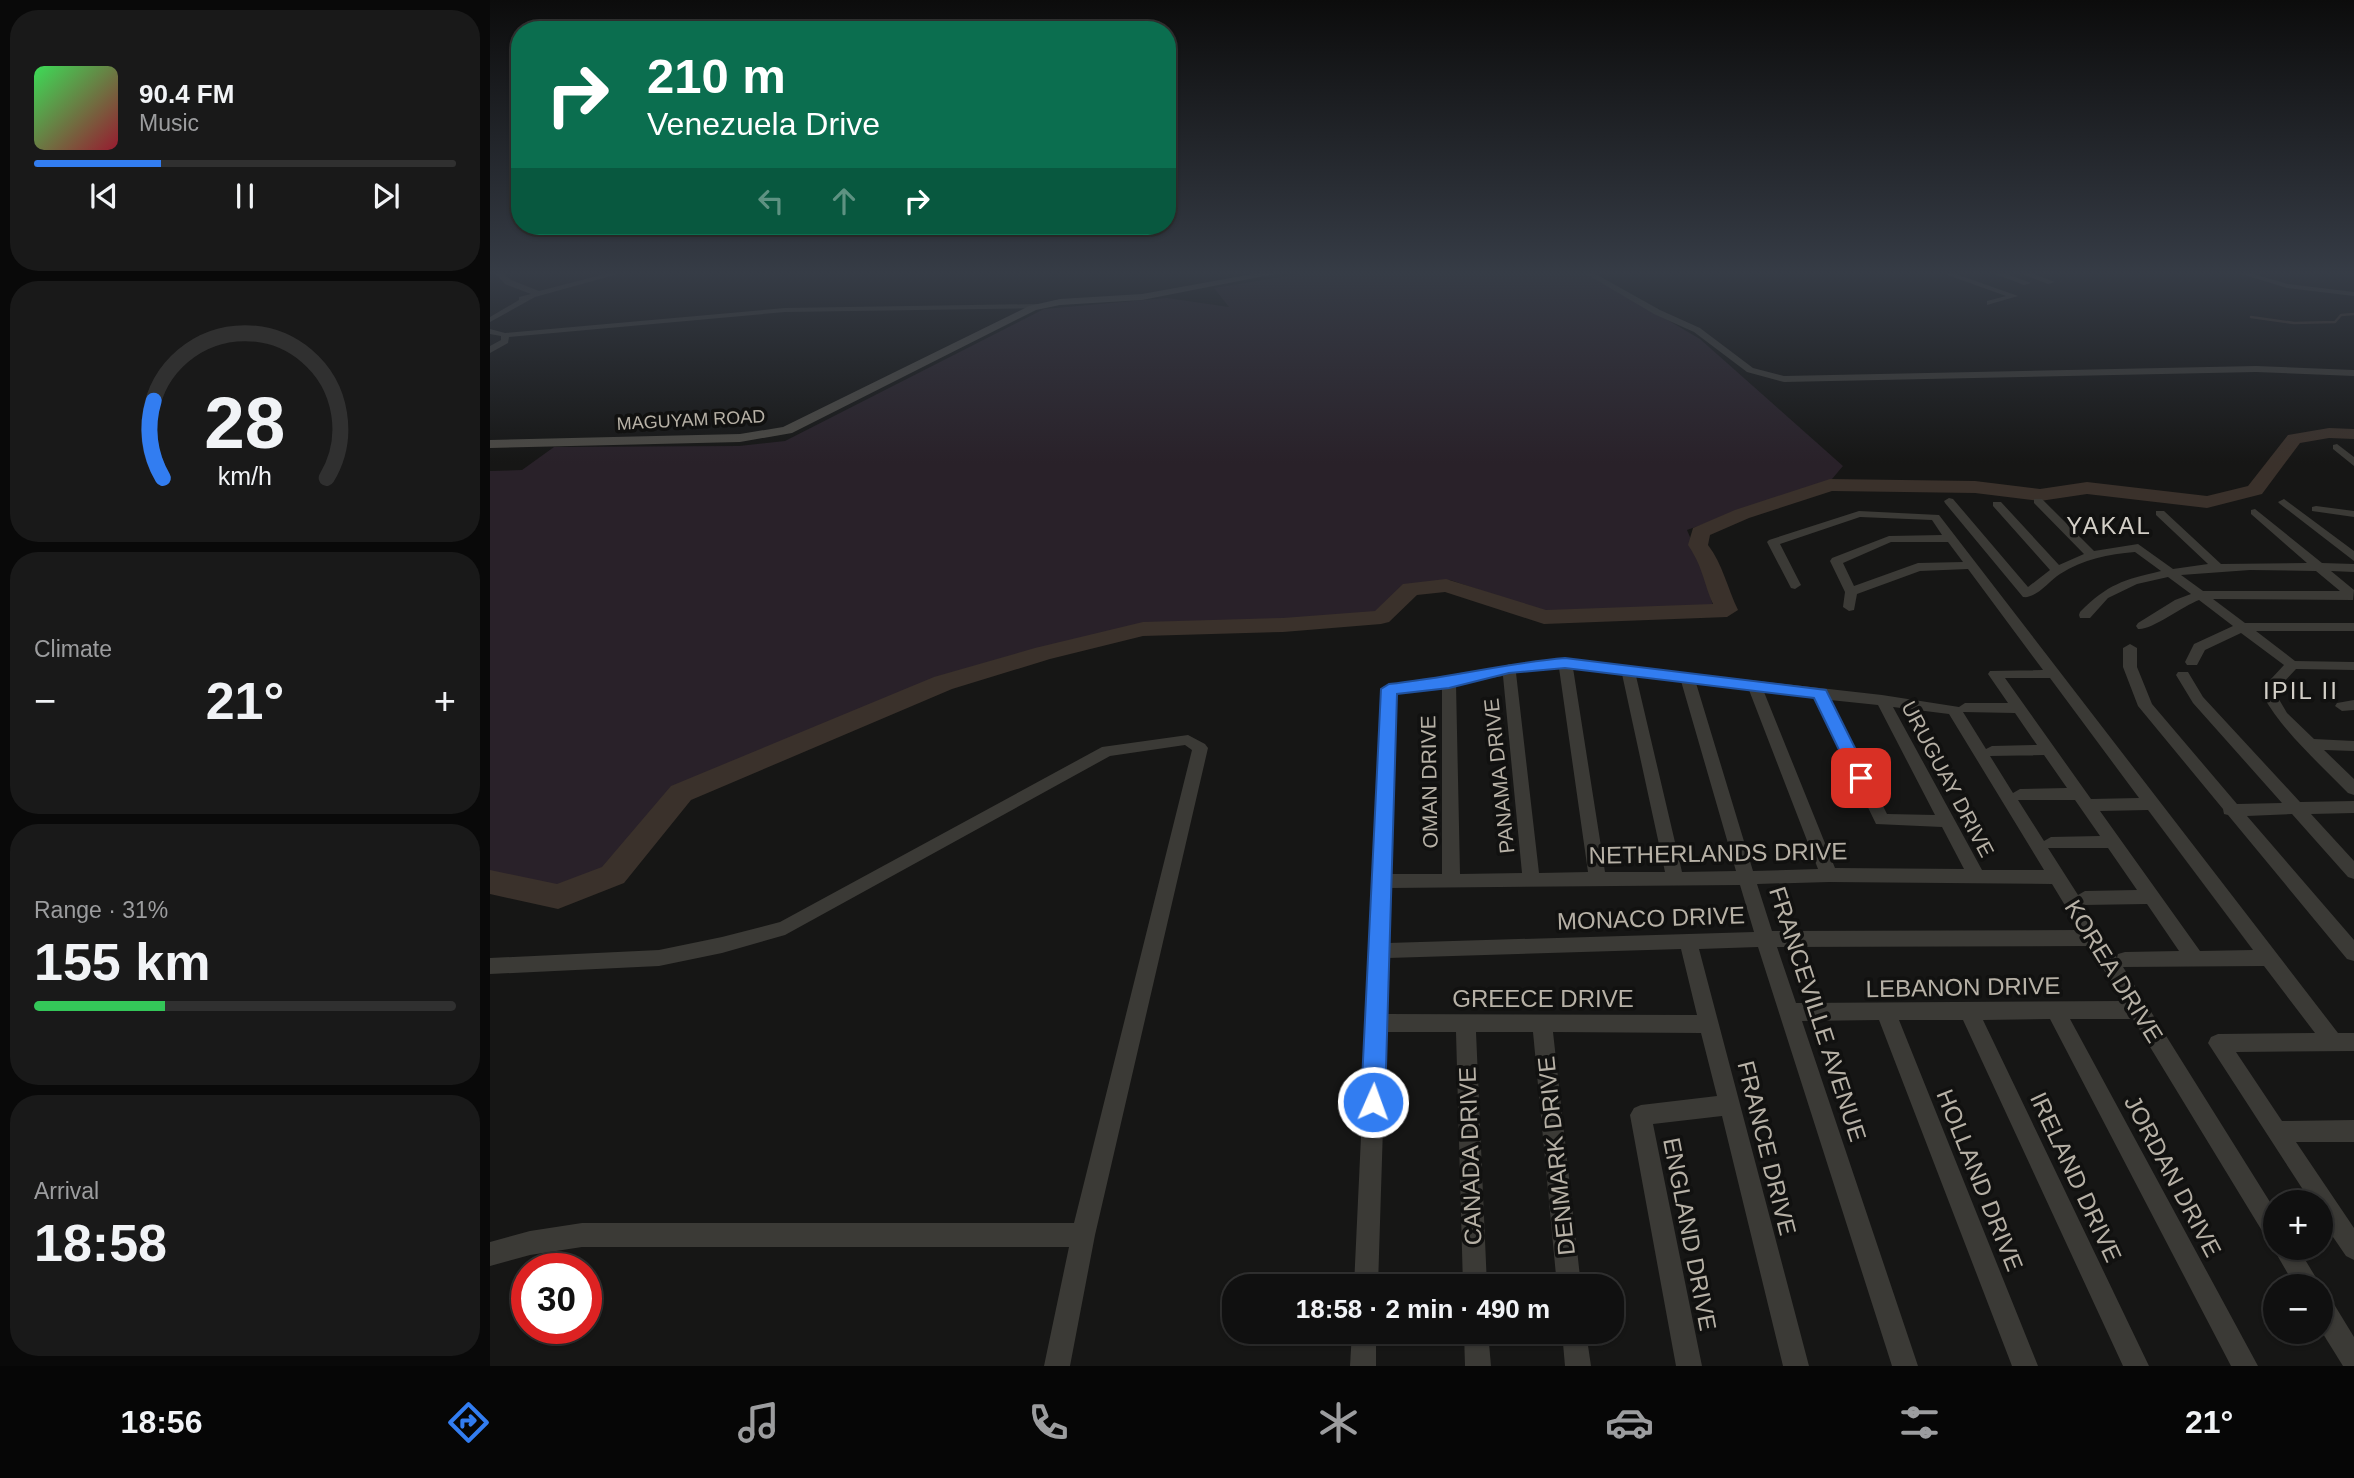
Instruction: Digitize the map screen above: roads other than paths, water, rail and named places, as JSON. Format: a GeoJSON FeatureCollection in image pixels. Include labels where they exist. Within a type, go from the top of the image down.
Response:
{"type":"FeatureCollection","features":[{"type":"Feature","properties":{"kind":"main road","name":"MAGUYAM ROAD"},"geometry":{"type":"LineString","coordinates":[[490,444],[740,438],[774,434],[865,393],[980,336]]}},
{"type":"Feature","properties":{"kind":"street"},"geometry":{"type":"LineString","coordinates":[[490,350],[505,341],[505,336]]}},
{"type":"Feature","properties":{"kind":"street"},"geometry":{"type":"LineString","coordinates":[[1705,336],[1750,370],[1784,379],[2256,369],[2354,373]]}},
{"type":"Feature","properties":{"kind":"street"},"geometry":{"type":"LineString","coordinates":[[2337,447],[2354,463]]}},
{"type":"Feature","properties":{"kind":"street"},"geometry":{"type":"LineString","coordinates":[[1949,501],[2027,594],[2056,569],[2112,549],[2138,548],[2292,665],[2354,666]]}},
{"type":"Feature","properties":{"kind":"street"},"geometry":{"type":"LineString","coordinates":[[2038,501],[2092,555]]}},
{"type":"Feature","properties":{"kind":"street"},"geometry":{"type":"LineString","coordinates":[[2284,502],[2354,556]]}},
{"type":"Feature","properties":{"kind":"street"},"geometry":{"type":"LineString","coordinates":[[1997,504],[2056,569]]}},
{"type":"Feature","properties":{"kind":"street"},"geometry":{"type":"LineString","coordinates":[[2316,509],[2352,515]]}},
{"type":"Feature","properties":{"kind":"street"},"geometry":{"type":"LineString","coordinates":[[2255,512],[2353,596]]}},
{"type":"Feature","properties":{"kind":"street"},"geometry":{"type":"LineString","coordinates":[[2160,513],[2218,568]]}},
{"type":"Feature","properties":{"kind":"street"},"geometry":{"type":"LineString","coordinates":[[1795,585],[1773,542],[1859,514],[1935,517],[2333,1042]]}},
{"type":"Feature","properties":{"kind":"street"},"geometry":{"type":"LineString","coordinates":[[1849,607],[1851,592],[1836,561],[1889,539],[1951,538]]}},
{"type":"Feature","properties":{"kind":"street"},"geometry":{"type":"LineString","coordinates":[[1851,592],[1918,567],[1971,565]]}},
{"type":"Feature","properties":{"kind":"street"},"geometry":{"type":"LineString","coordinates":[[2085,615],[2090,607],[2115,590],[2169,570],[2354,568]]}},
{"type":"Feature","properties":{"kind":"street"},"geometry":{"type":"LineString","coordinates":[[2143,626],[2179,603],[2201,595],[2353,596]]}},
{"type":"Feature","properties":{"kind":"street"},"geometry":{"type":"LineString","coordinates":[[2354,627],[2242,628],[2199,647],[2187,669],[2198,701],[2354,872]]}},
{"type":"Feature","properties":{"kind":"street"},"geometry":{"type":"LineString","coordinates":[[2130,649],[2130,667],[2145,706],[2230,810],[2354,953]]}},
{"type":"Feature","properties":{"kind":"street"},"geometry":{"type":"LineString","coordinates":[[1366,1274],[1389,689],[1449,683],[1509,668],[1565,663],[1960,709],[2019,708]]}},
{"type":"Feature","properties":{"kind":"street"},"geometry":{"type":"LineString","coordinates":[[1565,663],[1597,878]]}},
{"type":"Feature","properties":{"kind":"street"},"geometry":{"type":"LineString","coordinates":[[2292,665],[2276,682],[2270,696],[2282,716],[2354,789]]}},
{"type":"Feature","properties":{"kind":"street","name":"PANAMA DRIVE"},"geometry":{"type":"LineString","coordinates":[[1509,668],[1531,881]]}},
{"type":"Feature","properties":{"kind":"street"},"geometry":{"type":"LineString","coordinates":[[1629,670],[1675,878]]}},
{"type":"Feature","properties":{"kind":"street"},"geometry":{"type":"LineString","coordinates":[[2055,674],[1995,674],[2195,959]]}},
{"type":"Feature","properties":{"kind":"street","name":"FRANCEVILLE AVENUE"},"geometry":{"type":"LineString","coordinates":[[1687,677],[1788,1012],[1905,1366]]}},
{"type":"Feature","properties":{"kind":"street","name":"OMAN DRIVE"},"geometry":{"type":"LineString","coordinates":[[1449,683],[1451,881]]}},
{"type":"Feature","properties":{"kind":"street"},"geometry":{"type":"LineString","coordinates":[[1755,686],[1829,874]]}},
{"type":"Feature","properties":{"kind":"street"},"geometry":{"type":"LineString","coordinates":[[1820,694],[1882,820],[1944,821]]}},
{"type":"Feature","properties":{"kind":"street","name":"URUGUAY DRIVE"},"geometry":{"type":"LineString","coordinates":[[1881,700],[1944,821],[1977,877]]}},
{"type":"Feature","properties":{"kind":"street","name":"KOREA DRIVE"},"geometry":{"type":"LineString","coordinates":[[1960,709],[2056,877],[2263,1212]]}},
{"type":"Feature","properties":{"kind":"street"},"geometry":{"type":"LineString","coordinates":[[490,966],[659,958],[785,928],[1107,751],[1188,740],[1200,748],[1083,1235],[1057,1366]]}},
{"type":"Feature","properties":{"kind":"street"},"geometry":{"type":"LineString","coordinates":[[2308,744],[2354,746]]}},
{"type":"Feature","properties":{"kind":"street"},"geometry":{"type":"LineString","coordinates":[[1992,751],[2049,750]]}},
{"type":"Feature","properties":{"kind":"street"},"geometry":{"type":"LineString","coordinates":[[2020,795],[2153,804]]}},
{"type":"Feature","properties":{"kind":"street"},"geometry":{"type":"LineString","coordinates":[[2230,810],[2354,807]]}},
{"type":"Feature","properties":{"kind":"street"},"geometry":{"type":"LineString","coordinates":[[2051,843],[2113,842]]}},
{"type":"Feature","properties":{"kind":"street","name":"NETHERLANDS DRIVE"},"geometry":{"type":"LineString","coordinates":[[1380,881],[1748,878],[1829,874],[2056,877]]}},
{"type":"Feature","properties":{"kind":"street"},"geometry":{"type":"LineString","coordinates":[[2085,898],[2151,897]]}},
{"type":"Feature","properties":{"kind":"street","name":"MONACO DRIVE"},"geometry":{"type":"LineString","coordinates":[[1378,951],[1765,939],[2094,938]]}},
{"type":"Feature","properties":{"kind":"street","name":"FRANCE DRIVE"},"geometry":{"type":"LineString","coordinates":[[1688,942],[1796,1366]]}},
{"type":"Feature","properties":{"kind":"street"},"geometry":{"type":"LineString","coordinates":[[2125,960],[2269,958]]}},
{"type":"Feature","properties":{"kind":"street","name":"JORDAN DRIVE"},"geometry":{"type":"LineString","coordinates":[[2055,1010],[2245,1366]]}},
{"type":"Feature","properties":{"kind":"street","name":"LEBANON DRIVE"},"geometry":{"type":"LineString","coordinates":[[1788,1012],[2139,1010]]}},
{"type":"Feature","properties":{"kind":"street","name":"IRELAND DRIVE"},"geometry":{"type":"LineString","coordinates":[[1969,1011],[2136,1366]]}},
{"type":"Feature","properties":{"kind":"street","name":"HOLLAND DRIVE"},"geometry":{"type":"LineString","coordinates":[[1885,1013],[2025,1366]]}},
{"type":"Feature","properties":{"kind":"street","name":"GREECE DRIVE"},"geometry":{"type":"LineString","coordinates":[[1376,1023],[1465,1026],[1709,1024]]}},
{"type":"Feature","properties":{"kind":"street","name":"DENMARK DRIVE"},"geometry":{"type":"LineString","coordinates":[[1542,1025],[1568,1274]]}},
{"type":"Feature","properties":{"kind":"street","name":"CANADA DRIVE"},"geometry":{"type":"LineString","coordinates":[[1465,1026],[1475,1274]]}},
{"type":"Feature","properties":{"kind":"street"},"geometry":{"type":"LineString","coordinates":[[2354,1042],[2218,1043],[2354,1248]]}},
{"type":"Feature","properties":{"kind":"street","name":"ENGLAND DRIVE"},"geometry":{"type":"LineString","coordinates":[[1689,1366],[1641,1115],[1729,1105]]}},
{"type":"Feature","properties":{"kind":"street"},"geometry":{"type":"LineString","coordinates":[[2278,1132],[2354,1131]]}},
{"type":"Feature","properties":{"kind":"street"},"geometry":{"type":"LineString","coordinates":[[490,1254],[530,1243],[582,1235],[1083,1235]]}},
{"type":"Feature","properties":{"kind":"street"},"geometry":{"type":"LineString","coordinates":[[2333,1326],[2354,1360]]}},
{"type":"Feature","properties":{"kind":"street"},"geometry":{"type":"LineString","coordinates":[[1363,1366],[1364,1344]]}},
{"type":"Feature","properties":{"kind":"street"},"geometry":{"type":"LineString","coordinates":[[1477,1344],[1478,1366]]}},
{"type":"Feature","properties":{"kind":"street"},"geometry":{"type":"LineString","coordinates":[[1575,1344],[1577,1366]]}},
{"type":"Feature","properties":{"kind":"waterway"},"geometry":{"type":"LineString","coordinates":[[490,882],[558,897],[613,875],[681,793],[943,683],[1043,653],[1143,629],[1283,625],[1381,617],[1411,589],[1446,585],[1544,617],[1727,610],[1716,586],[1712,565],[1698,545],[1700,532],[1742,514],[1830,485],[1975,487],[2040,495],[2087,488],[2207,502],[2255,490],[2294,439],[2329,433],[2354,434]]}},
{"type":"Feature","properties":{"kind":"district","name":"YAKAL"},"geometry":{"type":"Point","coordinates":[2109,525]}},
{"type":"Feature","properties":{"kind":"district","name":"IPIL II"},"geometry":{"type":"Point","coordinates":[2301,690]}}]}
